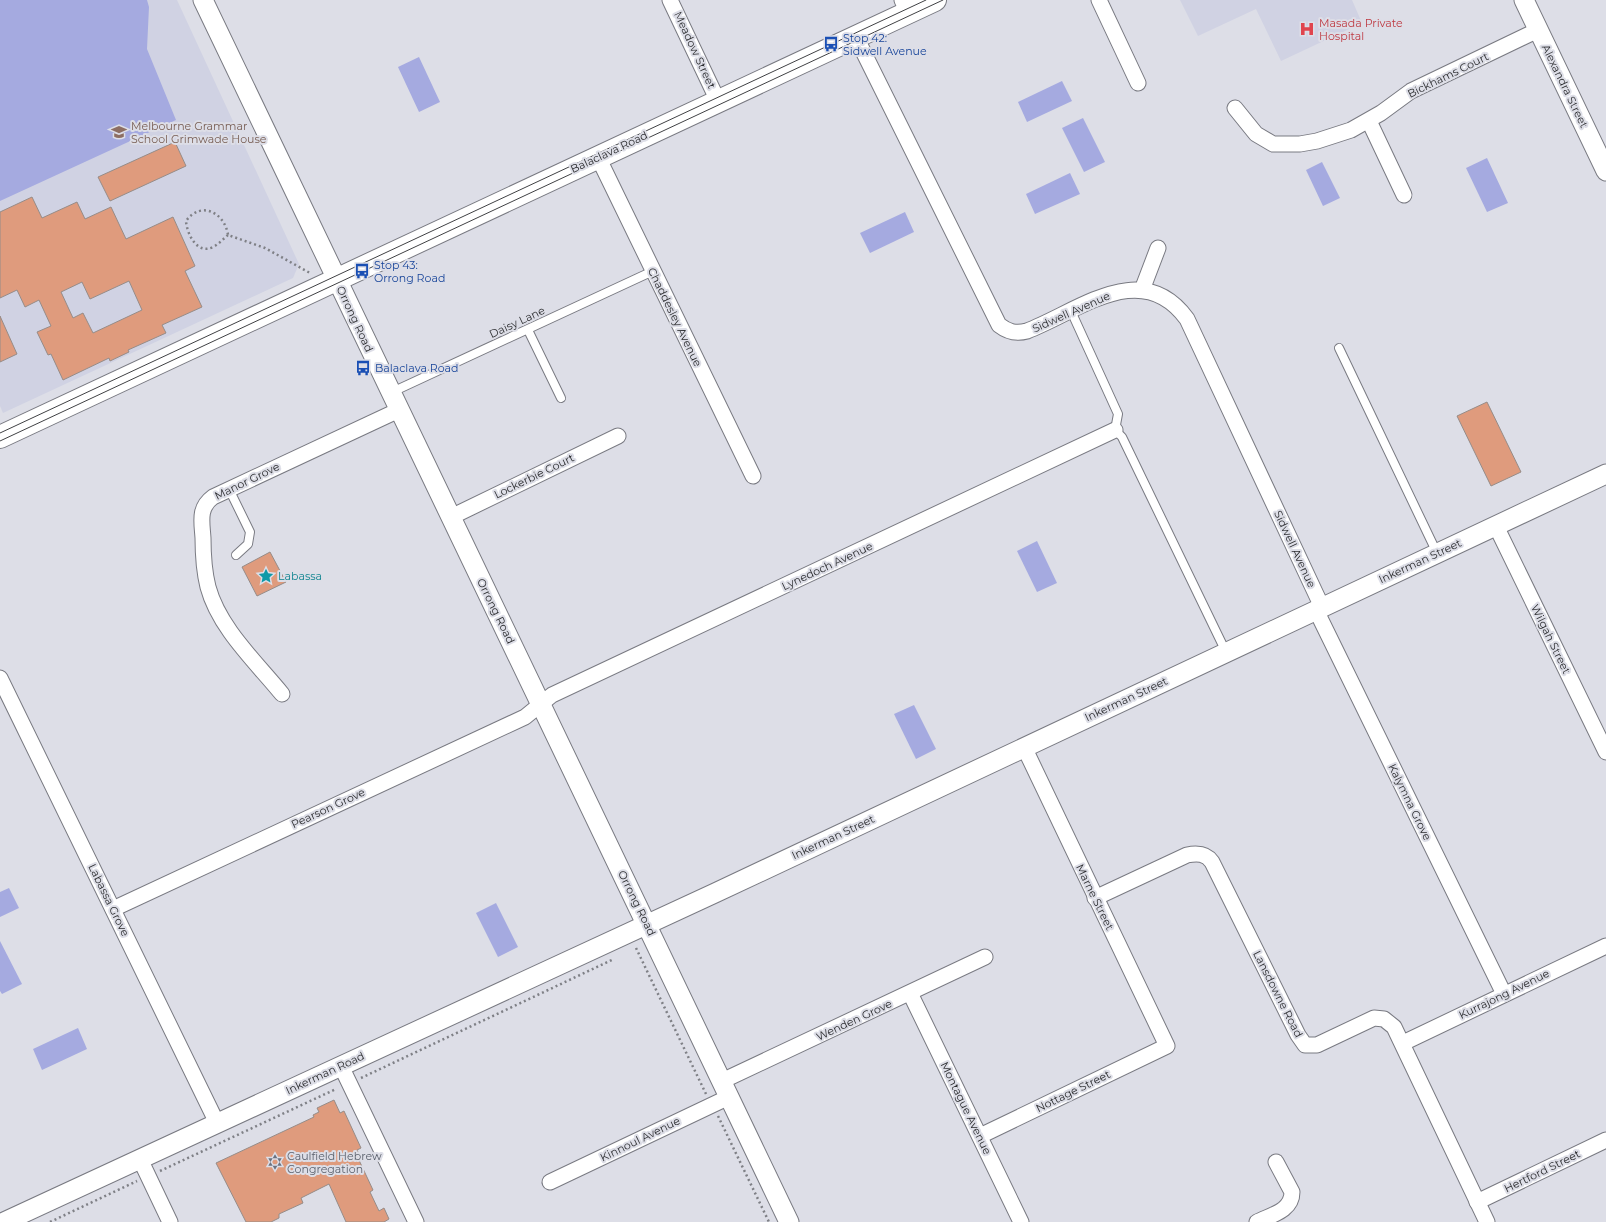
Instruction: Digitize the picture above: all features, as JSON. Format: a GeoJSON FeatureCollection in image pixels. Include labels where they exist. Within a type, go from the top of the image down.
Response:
{"type":"FeatureCollection","features":[{"type":"Feature","properties":{"kind":"main road","name":"Balaclava Road"},"geometry":{"type":"LineString","coordinates":[[0,437],[856,37],[905,6],[935,0]]}},
{"type":"Feature","properties":{"kind":"street","name":"Orrong Road"},"geometry":{"type":"LineString","coordinates":[[203,0],[789,1222]]}},
{"type":"Feature","properties":{"kind":"street","name":"Meadow Street"},"geometry":{"type":"LineString","coordinates":[[670,0],[718,101]]}},
{"type":"Feature","properties":{"kind":"street"},"geometry":{"type":"LineString","coordinates":[[1099,0],[1138,83]]}},
{"type":"Feature","properties":{"kind":"street","name":"Alexandra Street"},"geometry":{"type":"LineString","coordinates":[[1524,0],[1606,171]]}},
{"type":"Feature","properties":{"kind":"street","name":"Bickhams Court"},"geometry":{"type":"LineString","coordinates":[[1235,108],[1256,134],[1265,140],[1281,145],[1323,140],[1351,130],[1369,121],[1411,91],[1538,30]]}},
{"type":"Feature","properties":{"kind":"street","name":"Sidwell Avenue"},"geometry":{"type":"LineString","coordinates":[[856,37],[999,325],[1010,332],[1022,333],[1106,295],[1128,290],[1142,290],[1158,294],[1181,311],[1187,319],[1319,609]]}},
{"type":"Feature","properties":{"kind":"street"},"geometry":{"type":"LineString","coordinates":[[1369,121],[1404,195]]}},
{"type":"Feature","properties":{"kind":"street","name":"Chaddesley Avenue"},"geometry":{"type":"LineString","coordinates":[[598,158],[753,476]]}},
{"type":"Feature","properties":{"kind":"street"},"geometry":{"type":"LineString","coordinates":[[1142,290],[1158,248]]}},
{"type":"Feature","properties":{"kind":"street","name":"Manor Grove"},"geometry":{"type":"LineString","coordinates":[[282,694],[232,633],[216,608],[208,588],[204,564],[202,511],[207,502],[229,489],[399,410]]}},
{"type":"Feature","properties":{"kind":"street","name":"Lynedoch Avenue"},"geometry":{"type":"LineString","coordinates":[[541,705],[552,695],[1115,430]]}},
{"type":"Feature","properties":{"kind":"street","name":"Lockerbie Court"},"geometry":{"type":"LineString","coordinates":[[451,517],[618,436]]}},
{"type":"Feature","properties":{"kind":"street","name":"Inkerman Street"},"geometry":{"type":"LineString","coordinates":[[647,924],[1606,474]]}},
{"type":"Feature","properties":{"kind":"street","name":"Wilgah Street"},"geometry":{"type":"LineString","coordinates":[[1496,526],[1606,752]]}},
{"type":"Feature","properties":{"kind":"street","name":"Kalymna Grove"},"geometry":{"type":"LineString","coordinates":[[1319,609],[1504,994]]}},
{"type":"Feature","properties":{"kind":"street","name":"Labassa Grove"},"geometry":{"type":"LineString","coordinates":[[0,678],[217,1124]]}},
{"type":"Feature","properties":{"kind":"street","name":"Pearson Grove"},"geometry":{"type":"LineString","coordinates":[[113,909],[525,717],[541,705]]}},
{"type":"Feature","properties":{"kind":"street","name":"Marne Street"},"geometry":{"type":"LineString","coordinates":[[1024,747],[1167,1046]]}},
{"type":"Feature","properties":{"kind":"street","name":"Lansdowne Road"},"geometry":{"type":"LineString","coordinates":[[1095,898],[1187,855],[1194,853],[1203,855],[1212,862],[1298,1036],[1305,1044],[1317,1045],[1368,1020],[1378,1017],[1390,1023],[1403,1043],[1487,1222]]}},
{"type":"Feature","properties":{"kind":"street","name":"Inkerman Road"},"geometry":{"type":"LineString","coordinates":[[4,1222],[647,924]]}},
{"type":"Feature","properties":{"kind":"street","name":"Kurrajong Avenue"},"geometry":{"type":"LineString","coordinates":[[1403,1043],[1606,946]]}},
{"type":"Feature","properties":{"kind":"street","name":"Wenden Grove"},"geometry":{"type":"LineString","coordinates":[[726,1089],[910,993],[985,957]]}},
{"type":"Feature","properties":{"kind":"street","name":"Montague Avenue"},"geometry":{"type":"LineString","coordinates":[[910,993],[1021,1222]]}},
{"type":"Feature","properties":{"kind":"street","name":"Nottage Street"},"geometry":{"type":"LineString","coordinates":[[980,1136],[1167,1046]]}},
{"type":"Feature","properties":{"kind":"street"},"geometry":{"type":"LineString","coordinates":[[341,1066],[416,1222]]}},
{"type":"Feature","properties":{"kind":"street","name":"Kinnoul Avenue"},"geometry":{"type":"LineString","coordinates":[[550,1182],[712,1105],[726,1089]]}},
{"type":"Feature","properties":{"kind":"street","name":"Hertford Street"},"geometry":{"type":"LineString","coordinates":[[1478,1202],[1606,1140]]}},
{"type":"Feature","properties":{"kind":"street"},"geometry":{"type":"LineString","coordinates":[[140,1159],[170,1222]]}},
{"type":"Feature","properties":{"kind":"street"},"geometry":{"type":"LineString","coordinates":[[1265,1220],[1287,1207],[1292,1198],[1292,1192],[1276,1162]]}},
{"type":"Feature","properties":{"kind":"lane","name":"Daisy Lane"},"geometry":{"type":"LineString","coordinates":[[390,392],[528,330],[653,271]]}},
{"type":"Feature","properties":{"kind":"lane"},"geometry":{"type":"LineString","coordinates":[[1070,311],[1118,414],[1115,430],[1122,437],[1226,652]]}},
{"type":"Feature","properties":{"kind":"lane"},"geometry":{"type":"LineString","coordinates":[[528,330],[562,398]]}},
{"type":"Feature","properties":{"kind":"lane"},"geometry":{"type":"LineString","coordinates":[[1339,348],[1437,553]]}},
{"type":"Feature","properties":{"kind":"lane"},"geometry":{"type":"LineString","coordinates":[[229,489],[250,532],[248,544],[236,555]]}},
{"type":"Feature","properties":{"kind":"path"},"geometry":{"type":"LineString","coordinates":[[205,210],[218,214],[226,224],[228,235],[213,247],[203,248],[190,236],[187,230],[186,221],[196,211],[205,210]]}},
{"type":"Feature","properties":{"kind":"path"},"geometry":{"type":"LineString","coordinates":[[228,235],[265,248],[310,273]]}},
{"type":"Feature","properties":{"kind":"path"},"geometry":{"type":"LineString","coordinates":[[637,948],[769,1222]]}},
{"type":"Feature","properties":{"kind":"shaded area","name":"Melbourne Grammar School Grimwade House"},"geometry":{"type":"Polygon","coordinates":[[[0,0],[177,0],[299,264],[293,278],[3,413],[0,406],[0,0]]]}},
{"type":"Feature","properties":{"kind":"shaded area"},"geometry":{"type":"Polygon","coordinates":[[[0,0],[147,0],[149,7],[147,49],[176,120],[0,201],[0,0]]]}},
{"type":"Feature","properties":{"kind":"shaded area","name":"Masada Private Hospital"},"geometry":{"type":"Polygon","coordinates":[[[1180,0],[1352,0],[1362,23],[1281,61],[1256,9],[1198,36],[1180,0]]]}},
{"type":"Feature","properties":{"kind":"shaded area"},"geometry":{"type":"Polygon","coordinates":[[[419,57],[440,102],[419,112],[398,67],[419,57]]]}},
{"type":"Feature","properties":{"kind":"shaded area"},"geometry":{"type":"Polygon","coordinates":[[[1062,81],[1072,101],[1027,122],[1018,102],[1062,81]]]}},
{"type":"Feature","properties":{"kind":"shaded area"},"geometry":{"type":"Polygon","coordinates":[[[1083,118],[1105,162],[1084,172],[1062,128],[1083,118]]]}},
{"type":"Feature","properties":{"kind":"shaded area"},"geometry":{"type":"Polygon","coordinates":[[[1487,158],[1508,203],[1487,212],[1466,168],[1487,158]]]}},
{"type":"Feature","properties":{"kind":"shaded area"},"geometry":{"type":"Polygon","coordinates":[[[1322,162],[1340,198],[1323,206],[1306,170],[1322,162]]]}},
{"type":"Feature","properties":{"kind":"shaded area"},"geometry":{"type":"Polygon","coordinates":[[[1070,173],[1080,194],[1035,214],[1026,194],[1070,173]]]}},
{"type":"Feature","properties":{"kind":"shaded area"},"geometry":{"type":"Polygon","coordinates":[[[905,212],[914,232],[870,253],[860,233],[905,212]]]}},
{"type":"Feature","properties":{"kind":"shaded area"},"geometry":{"type":"Polygon","coordinates":[[[1037,541],[1057,583],[1037,592],[1017,551],[1037,541]]]}},
{"type":"Feature","properties":{"kind":"shaded area"},"geometry":{"type":"Polygon","coordinates":[[[914,705],[936,749],[916,759],[894,714],[914,705]]]}},
{"type":"Feature","properties":{"kind":"shaded area"},"geometry":{"type":"Polygon","coordinates":[[[9,888],[19,908],[0,917],[0,892],[9,888]]]}},
{"type":"Feature","properties":{"kind":"shaded area"},"geometry":{"type":"Polygon","coordinates":[[[496,903],[518,947],[498,957],[476,913],[496,903]]]}},
{"type":"Feature","properties":{"kind":"shaded area"},"geometry":{"type":"Polygon","coordinates":[[[0,941],[22,984],[2,994],[0,991],[0,941]]]}},
{"type":"Feature","properties":{"kind":"shaded area"},"geometry":{"type":"Polygon","coordinates":[[[78,1028],[87,1049],[42,1070],[33,1049],[78,1028]]]}},
{"type":"Feature","properties":{"kind":"building"},"geometry":{"type":"Polygon","coordinates":[[[175,142],[186,166],[110,201],[98,177],[175,142]]]}},
{"type":"Feature","properties":{"kind":"building"},"geometry":{"type":"Polygon","coordinates":[[[32,197],[42,218],[77,202],[85,219],[111,207],[126,239],[173,217],[195,266],[185,271],[202,307],[162,325],[166,333],[128,350],[129,352],[110,361],[109,358],[63,380],[51,354],[48,355],[37,332],[51,326],[39,300],[25,307],[17,290],[0,298],[0,212],[32,197]],[[129,281],[90,299],[82,282],[61,292],[73,318],[83,313],[93,333],[142,310],[129,281]]]}},
{"type":"Feature","properties":{"kind":"building"},"geometry":{"type":"Polygon","coordinates":[[[0,316],[17,354],[0,362],[0,316]]]}},
{"type":"Feature","properties":{"kind":"building"},"geometry":{"type":"Polygon","coordinates":[[[1487,402],[1521,472],[1491,486],[1457,416],[1487,402]]]}},
{"type":"Feature","properties":{"kind":"building"},"geometry":{"type":"Polygon","coordinates":[[[270,552],[286,582],[257,596],[242,567],[270,552]]]}},
{"type":"Feature","properties":{"kind":"building","name":"Caulfield Hebrew Congregation"},"geometry":{"type":"Polygon","coordinates":[[[334,1100],[340,1113],[344,1111],[361,1148],[357,1150],[360,1157],[358,1158],[373,1190],[370,1192],[379,1211],[384,1208],[389,1219],[384,1222],[346,1222],[329,1184],[301,1198],[303,1203],[279,1214],[279,1218],[271,1222],[246,1222],[216,1163],[314,1117],[313,1115],[319,1112],[317,1108],[334,1100]]]}},
{"type":"Feature","properties":{"kind":"tram line"},"geometry":{"type":"LineString","coordinates":[[0,433],[926,0]]}},
{"type":"Feature","properties":{"kind":"tram line"},"geometry":{"type":"LineString","coordinates":[[0,441],[943,0]]}},
{"type":"Feature","properties":{"kind":"place","name":"Masada Private Hospital"},"geometry":{"type":"Point","coordinates":[1307,29]}},
{"type":"Feature","properties":{"kind":"place","name":"Stop 42: Sidwell Avenue"},"geometry":{"type":"Point","coordinates":[831,44]}},
{"type":"Feature","properties":{"kind":"place","name":"Melbourne Grammar School Grimwade House"},"geometry":{"type":"Point","coordinates":[119,132]}},
{"type":"Feature","properties":{"kind":"place","name":"Stop 43: Orrong Road"},"geometry":{"type":"Point","coordinates":[362,271]}},
{"type":"Feature","properties":{"kind":"place","name":"Balaclava Road"},"geometry":{"type":"Point","coordinates":[363,368]}},
{"type":"Feature","properties":{"kind":"place","name":"Labassa"},"geometry":{"type":"Point","coordinates":[266,576]}},
{"type":"Feature","properties":{"kind":"place","name":"Caulfield Hebrew Congregation"},"geometry":{"type":"Point","coordinates":[275,1162]}}]}
